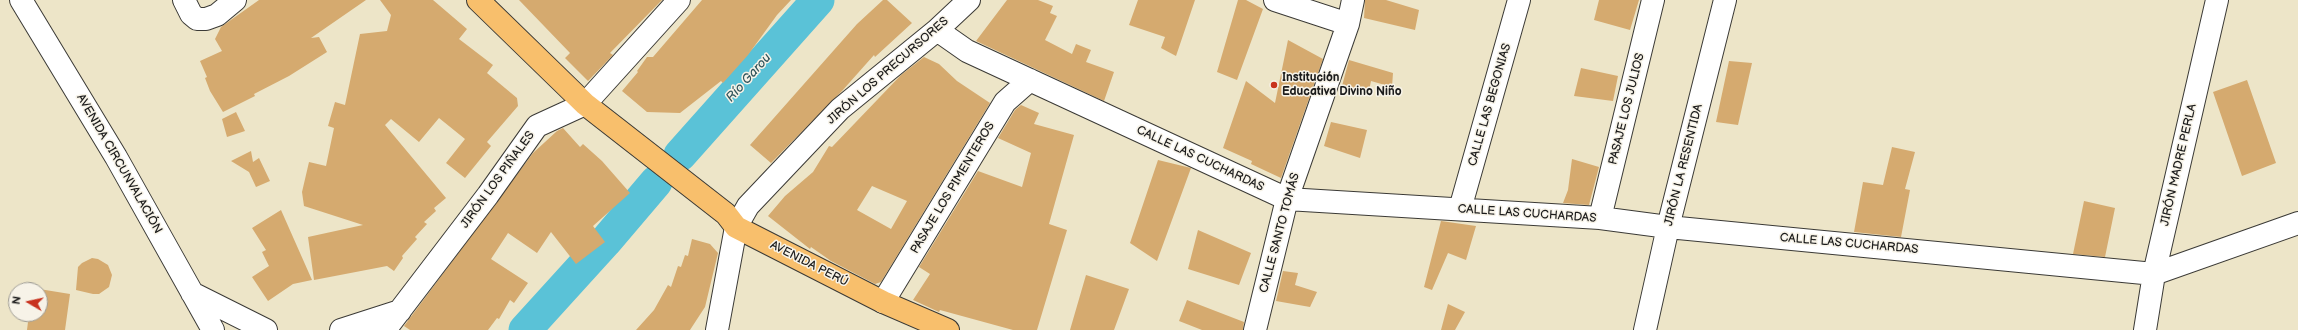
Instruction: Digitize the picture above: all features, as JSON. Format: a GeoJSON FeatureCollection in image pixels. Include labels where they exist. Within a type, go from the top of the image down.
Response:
{"type":"FeatureCollection","features":[{"type":"Feature","properties":{"kind":"highway","name":"AVENIDA PERÚ"},"geometry":{"type":"LineString","coordinates":[[478,0],[585,104],[726,214],[736,227],[883,302],[948,330]]}},
{"type":"Feature","properties":{"kind":"street","name":"AVENIDA CIRCUNVALACIÓN"},"geometry":{"type":"LineString","coordinates":[[21,0],[116,157],[212,330]]}},
{"type":"Feature","properties":{"kind":"street"},"geometry":{"type":"LineString","coordinates":[[184,0],[191,14],[197,19],[206,19],[217,15],[235,0]]}},
{"type":"Feature","properties":{"kind":"street","name":"JIRÓN LOS PIÑALES"},"geometry":{"type":"LineString","coordinates":[[385,330],[488,195],[537,126],[585,104],[679,0]]}},
{"type":"Feature","properties":{"kind":"street","name":"JIRÓN LOS PRECURSORES"},"geometry":{"type":"LineString","coordinates":[[717,330],[736,227],[748,206],[840,109],[937,30],[969,0]]}},
{"type":"Feature","properties":{"kind":"street"},"geometry":{"type":"LineString","coordinates":[[1275,0],[1348,24]]}},
{"type":"Feature","properties":{"kind":"street","name":"CALLE SANTO TOMÁS"},"geometry":{"type":"LineString","coordinates":[[1255,330],[1287,199],[1348,24],[1353,0]]}},
{"type":"Feature","properties":{"kind":"street","name":"CALLE LAS BEGONIAS"},"geometry":{"type":"LineString","coordinates":[[1460,210],[1519,0]]}},
{"type":"Feature","properties":{"kind":"street","name":"PASAJE LOS JULIOS"},"geometry":{"type":"LineString","coordinates":[[1600,218],[1654,0]]}},
{"type":"Feature","properties":{"kind":"street","name":"JIRÓN LA RESENTIDA"},"geometry":{"type":"LineString","coordinates":[[1645,330],[1668,227],[1725,0]]}},
{"type":"Feature","properties":{"kind":"street","name":"JIRÓN MADRE PERLA"},"geometry":{"type":"LineString","coordinates":[[2145,330],[2154,274],[2217,0]]}},
{"type":"Feature","properties":{"kind":"street","name":"CALLE LAS CUCHARDAS"},"geometry":{"type":"LineString","coordinates":[[937,30],[967,51],[1287,199],[1600,218],[1668,227],[2154,274]]}},
{"type":"Feature","properties":{"kind":"street","name":"PASAJE LOS PIMENTEROS"},"geometry":{"type":"LineString","coordinates":[[883,302],[1006,102],[1030,80]]}},
{"type":"Feature","properties":{"kind":"street"},"geometry":{"type":"LineString","coordinates":[[2154,274],[2298,223]]}},
{"type":"Feature","properties":{"kind":"street"},"geometry":{"type":"LineString","coordinates":[[192,293],[266,330]]}},
{"type":"Feature","properties":{"kind":"street"},"geometry":{"type":"LineString","coordinates":[[341,330],[400,311]]}},
{"type":"Feature","properties":{"kind":"building"},"geometry":{"type":"Polygon","coordinates":[[[259,0],[366,0],[311,38],[319,37],[327,52],[289,76],[254,94],[255,96],[223,112],[210,91],[205,78],[207,77],[200,61],[222,51],[215,39],[221,27],[259,0]]]}},
{"type":"Feature","properties":{"kind":"building"},"geometry":{"type":"Polygon","coordinates":[[[380,0],[433,0],[467,29],[459,39],[493,65],[487,73],[517,98],[518,106],[487,142],[491,146],[465,178],[446,163],[465,139],[439,118],[419,142],[391,119],[385,125],[446,198],[434,208],[436,211],[424,222],[427,224],[415,237],[417,239],[402,256],[403,258],[394,271],[387,266],[314,280],[308,237],[363,225],[304,206],[302,192],[309,162],[326,166],[334,128],[328,126],[335,102],[345,105],[360,34],[387,31],[391,15],[380,0]]]}},
{"type":"Feature","properties":{"kind":"building"},"geometry":{"type":"Polygon","coordinates":[[[519,0],[662,0],[610,53],[613,55],[588,81],[565,58],[570,53],[519,0]]]}},
{"type":"Feature","properties":{"kind":"building"},"geometry":{"type":"Polygon","coordinates":[[[702,0],[791,0],[777,15],[748,55],[723,83],[721,81],[680,113],[647,112],[622,91],[638,72],[637,71],[647,57],[653,57],[702,0]]]}},
{"type":"Feature","properties":{"kind":"building"},"geometry":{"type":"Polygon","coordinates":[[[883,0],[887,0],[912,23],[875,57],[874,55],[842,91],[771,163],[750,145],[857,24],[883,0]]]}},
{"type":"Feature","properties":{"kind":"building"},"geometry":{"type":"Polygon","coordinates":[[[1007,0],[1038,0],[1053,6],[1050,13],[1057,16],[1045,40],[1072,54],[1076,44],[1091,50],[1086,62],[1114,72],[1104,101],[976,41],[1007,0]]]}},
{"type":"Feature","properties":{"kind":"building"},"geometry":{"type":"Polygon","coordinates":[[[1138,0],[1195,0],[1176,56],[1161,48],[1165,37],[1129,25],[1138,0]]]}},
{"type":"Feature","properties":{"kind":"building"},"geometry":{"type":"Polygon","coordinates":[[[1238,0],[1246,0],[1263,9],[1237,80],[1217,72],[1238,0]]]}},
{"type":"Feature","properties":{"kind":"building"},"geometry":{"type":"Polygon","coordinates":[[[1365,0],[1386,0],[1419,10],[1415,30],[1364,18],[1365,0]]]}},
{"type":"Feature","properties":{"kind":"building"},"geometry":{"type":"Polygon","coordinates":[[[1599,0],[1639,0],[1630,30],[1594,20],[1599,0]]]}},
{"type":"Feature","properties":{"kind":"building"},"geometry":{"type":"Polygon","coordinates":[[[1288,40],[1323,59],[1281,178],[1251,164],[1252,161],[1223,148],[1246,81],[1275,103],[1288,40]]]}},
{"type":"Feature","properties":{"kind":"building"},"geometry":{"type":"Polygon","coordinates":[[[924,57],[939,64],[957,81],[990,103],[881,282],[875,284],[831,261],[811,247],[810,249],[768,216],[785,196],[813,172],[829,146],[832,147],[901,75],[924,57]],[[872,186],[857,210],[891,229],[907,201],[872,186]]]}},
{"type":"Feature","properties":{"kind":"building"},"geometry":{"type":"Polygon","coordinates":[[[1349,60],[1393,73],[1392,87],[1371,81],[1369,91],[1342,86],[1349,60]]]}},
{"type":"Feature","properties":{"kind":"building"},"geometry":{"type":"Polygon","coordinates":[[[1729,61],[1752,63],[1738,125],[1716,122],[1729,61]]]}},
{"type":"Feature","properties":{"kind":"building"},"geometry":{"type":"Polygon","coordinates":[[[1581,68],[1618,76],[1613,101],[1574,96],[1581,68]]]}},
{"type":"Feature","properties":{"kind":"building"},"geometry":{"type":"Polygon","coordinates":[[[2247,80],[2276,163],[2242,176],[2213,92],[2247,80]]]}},
{"type":"Feature","properties":{"kind":"building"},"geometry":{"type":"Polygon","coordinates":[[[1021,105],[1039,113],[1034,124],[1074,135],[1049,224],[1067,230],[1037,330],[1013,330],[940,310],[939,312],[913,300],[930,274],[919,267],[978,171],[1022,187],[1031,153],[998,138],[1015,110],[1021,105]]]}},
{"type":"Feature","properties":{"kind":"building"},"geometry":{"type":"Polygon","coordinates":[[[236,112],[245,131],[227,137],[222,119],[236,112]]]}},
{"type":"Feature","properties":{"kind":"building"},"geometry":{"type":"Polygon","coordinates":[[[1331,122],[1367,130],[1360,158],[1324,146],[1331,122]]]}},
{"type":"Feature","properties":{"kind":"building"},"geometry":{"type":"Polygon","coordinates":[[[563,128],[580,147],[583,144],[602,161],[630,193],[593,226],[605,242],[576,264],[551,232],[537,253],[508,233],[491,259],[528,283],[514,303],[510,300],[499,319],[497,318],[488,330],[410,330],[404,326],[533,153],[557,131],[563,128]]]}},
{"type":"Feature","properties":{"kind":"building"},"geometry":{"type":"Polygon","coordinates":[[[1892,147],[1915,152],[1905,189],[1910,190],[1901,237],[1854,232],[1863,182],[1883,185],[1892,147]]]}},
{"type":"Feature","properties":{"kind":"building"},"geometry":{"type":"Polygon","coordinates":[[[251,151],[253,162],[259,158],[270,181],[256,187],[249,172],[231,161],[251,151]]]}},
{"type":"Feature","properties":{"kind":"building"},"geometry":{"type":"Polygon","coordinates":[[[1572,159],[1599,167],[1589,205],[1563,203],[1568,190],[1572,159]]]}},
{"type":"Feature","properties":{"kind":"building"},"geometry":{"type":"Polygon","coordinates":[[[1158,160],[1191,168],[1157,261],[1130,243],[1158,160]]]}},
{"type":"Feature","properties":{"kind":"building"},"geometry":{"type":"Polygon","coordinates":[[[2084,201],[2115,208],[2105,257],[2073,254],[2084,201]]]}},
{"type":"Feature","properties":{"kind":"building"},"geometry":{"type":"Polygon","coordinates":[[[281,210],[312,280],[293,284],[268,301],[252,277],[269,266],[262,252],[266,250],[252,228],[281,210]]]}},
{"type":"Feature","properties":{"kind":"building"},"geometry":{"type":"Polygon","coordinates":[[[1441,221],[1476,226],[1466,260],[1448,253],[1432,290],[1424,287],[1441,221]]]}},
{"type":"Feature","properties":{"kind":"building"},"geometry":{"type":"Polygon","coordinates":[[[1198,230],[1251,253],[1239,285],[1188,269],[1198,230]]]}},
{"type":"Feature","properties":{"kind":"building"},"geometry":{"type":"Polygon","coordinates":[[[692,239],[710,244],[718,253],[705,307],[690,330],[636,330],[654,310],[668,285],[671,287],[678,266],[681,267],[685,255],[688,256],[692,239]]]}},
{"type":"Feature","properties":{"kind":"building"},"geometry":{"type":"Polygon","coordinates":[[[92,258],[98,259],[108,265],[112,275],[109,287],[99,294],[76,290],[78,267],[82,263],[92,258]]]}},
{"type":"Feature","properties":{"kind":"building"},"geometry":{"type":"Polygon","coordinates":[[[1283,271],[1298,273],[1295,285],[1317,292],[1310,307],[1276,301],[1283,271]]]}},
{"type":"Feature","properties":{"kind":"building"},"geometry":{"type":"Polygon","coordinates":[[[1086,275],[1129,289],[1114,330],[1070,330],[1086,275]]]}},
{"type":"Feature","properties":{"kind":"building"},"geometry":{"type":"Polygon","coordinates":[[[48,290],[70,294],[65,330],[27,330],[28,322],[48,322],[48,290]]]}},
{"type":"Feature","properties":{"kind":"building"},"geometry":{"type":"Polygon","coordinates":[[[1187,300],[1244,322],[1243,330],[1202,330],[1179,321],[1187,300]]]}},
{"type":"Feature","properties":{"kind":"building"},"geometry":{"type":"Polygon","coordinates":[[[1448,304],[1465,312],[1455,330],[1441,330],[1448,304]]]}},
{"type":"Feature","properties":{"kind":"waterway","name":"Río Garou"},"geometry":{"type":"LineString","coordinates":[[680,155],[818,0]]}},
{"type":"Feature","properties":{"kind":"waterway","name":"Río Garou"},"geometry":{"type":"LineString","coordinates":[[525,330],[605,242],[656,182]]}},
{"type":"Feature","properties":{"kind":"place","name":"Institución Educativa Divino Niño"},"geometry":{"type":"Point","coordinates":[1274,85]}}]}
